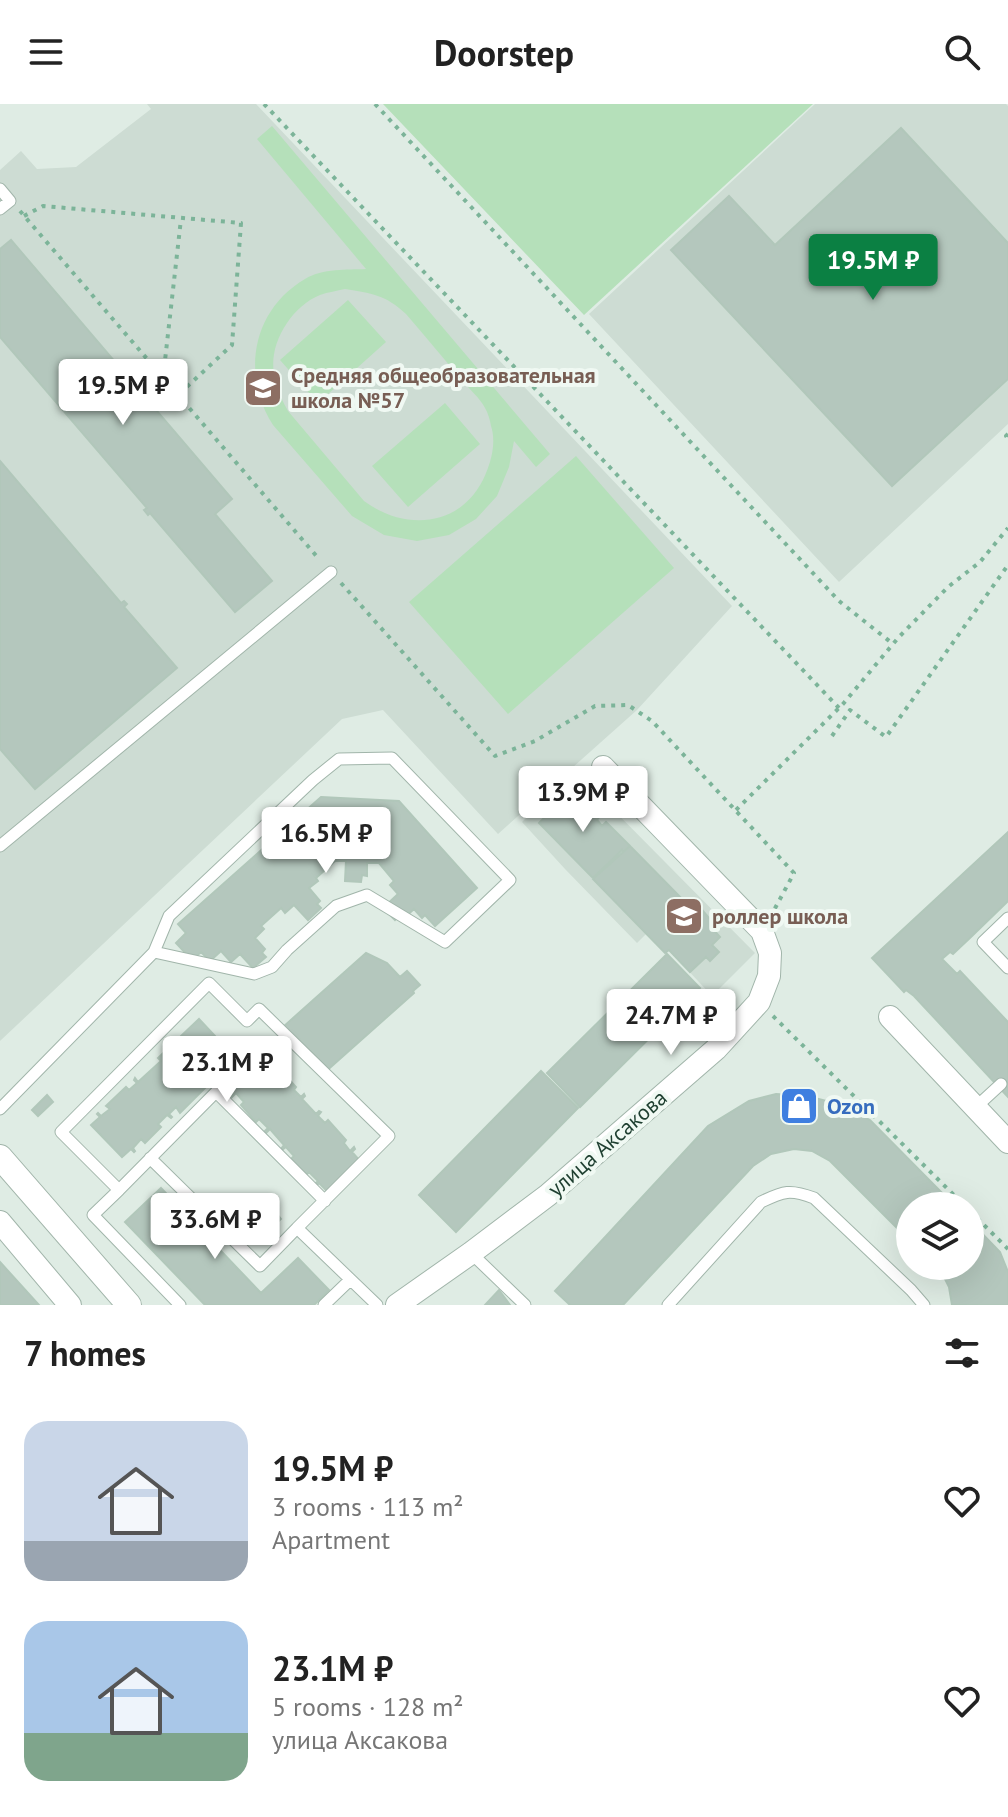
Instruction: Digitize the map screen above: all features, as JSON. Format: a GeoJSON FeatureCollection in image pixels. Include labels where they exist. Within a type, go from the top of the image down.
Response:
{"type":"FeatureCollection","features":[{"type":"Feature","properties":{"kind":"street"},"geometry":{"type":"LineString","coordinates":[[603,767],[762,931]]}},
{"type":"Feature","properties":{"kind":"street","name":"улица Аксакова"},"geometry":{"type":"LineString","coordinates":[[397,1305],[548,1195],[716,1049],[759,1002],[770,965],[770,953],[762,931]]}},
{"type":"Feature","properties":{"kind":"street"},"geometry":{"type":"LineString","coordinates":[[890,1017],[1008,1142]]}},
{"type":"Feature","properties":{"kind":"street"},"geometry":{"type":"LineString","coordinates":[[0,1157],[129,1305]]}},
{"type":"Feature","properties":{"kind":"street"},"geometry":{"type":"LineString","coordinates":[[0,1222],[70,1305]]}},
{"type":"Feature","properties":{"kind":"lane"},"geometry":{"type":"LineString","coordinates":[[0,189],[5,205]]}},
{"type":"Feature","properties":{"kind":"lane"},"geometry":{"type":"LineString","coordinates":[[0,846],[331,572]]}},
{"type":"Feature","properties":{"kind":"lane"},"geometry":{"type":"LineString","coordinates":[[0,1109],[154,952],[169,916],[339,759],[392,758],[510,880],[445,942],[367,895],[336,906],[272,967],[254,974],[154,952]]}},
{"type":"Feature","properties":{"kind":"lane"},"geometry":{"type":"LineString","coordinates":[[1008,918],[983,942],[1008,968]]}},
{"type":"Feature","properties":{"kind":"lane"},"geometry":{"type":"LineString","coordinates":[[119,1190],[61,1132],[209,983],[247,1021],[259,1009],[389,1136],[260,1266],[150,1158]]}},
{"type":"Feature","properties":{"kind":"lane"},"geometry":{"type":"LineString","coordinates":[[976,1107],[1001,1084]]}},
{"type":"Feature","properties":{"kind":"lane"},"geometry":{"type":"LineString","coordinates":[[180,1305],[93,1215],[216,1092],[325,1201]]}},
{"type":"Feature","properties":{"kind":"lane"},"geometry":{"type":"LineString","coordinates":[[668,1305],[761,1202],[780,1192],[798,1192],[814,1198],[924,1305]]}},
{"type":"Feature","properties":{"kind":"lane"},"geometry":{"type":"LineString","coordinates":[[297,1228],[377,1305]]}},
{"type":"Feature","properties":{"kind":"lane"},"geometry":{"type":"LineString","coordinates":[[471,1253],[525,1305]]}},
{"type":"Feature","properties":{"kind":"lane"},"geometry":{"type":"LineString","coordinates":[[324,1305],[350,1280]]}},
{"type":"Feature","properties":{"kind":"path"},"geometry":{"type":"LineString","coordinates":[[264,104],[841,706],[886,737],[1008,565]]}},
{"type":"Feature","properties":{"kind":"path"},"geometry":{"type":"LineString","coordinates":[[375,104],[839,601],[893,644]]}},
{"type":"Feature","properties":{"kind":"path"},"geometry":{"type":"LineString","coordinates":[[5,205],[24,216],[331,572],[495,756],[535,741],[595,706],[628,705],[652,721],[794,873],[762,931]]}},
{"type":"Feature","properties":{"kind":"path"},"geometry":{"type":"LineString","coordinates":[[24,216],[43,206],[241,223],[232,345],[178,395]]}},
{"type":"Feature","properties":{"kind":"path"},"geometry":{"type":"LineString","coordinates":[[163,378],[181,219]]}},
{"type":"Feature","properties":{"kind":"path"},"geometry":{"type":"LineString","coordinates":[[736,810],[841,706],[893,644],[948,587],[980,562],[1008,528]]}},
{"type":"Feature","properties":{"kind":"path"},"geometry":{"type":"LineString","coordinates":[[832,736],[850,710]]}},
{"type":"Feature","properties":{"kind":"path"},"geometry":{"type":"LineString","coordinates":[[759,1002],[951,1192]]}},
{"type":"Feature","properties":{"kind":"path"},"geometry":{"type":"LineString","coordinates":[[984,1225],[1008,1249]]}},
{"type":"Feature","properties":{"kind":"shaded area","name":"Средняя общеобразовательная школа №57"},"geometry":{"type":"Polygon","coordinates":[[[147,104],[256,104],[732,606],[637,710],[498,834],[383,710],[342,719],[0,1041],[0,170],[21,151],[37,169],[76,167],[151,109],[147,104]]]}},
{"type":"Feature","properties":{"kind":"shaded area"},"geometry":{"type":"Polygon","coordinates":[[[815,104],[1008,106],[1008,424],[839,582],[589,314],[815,104]]]}},
{"type":"Feature","properties":{"kind":"shaded area"},"geometry":{"type":"Polygon","coordinates":[[[574,770],[755,953],[712,996],[669,950],[665,953],[646,934],[637,943],[522,822],[574,770]]]}},
{"type":"Feature","properties":{"kind":"green space"},"geometry":{"type":"Polygon","coordinates":[[[383,104],[813,104],[584,315],[383,104]]]}},
{"type":"Feature","properties":{"kind":"green space"},"geometry":{"type":"Polygon","coordinates":[[[272,126],[550,454],[536,467],[514,441],[509,467],[497,496],[476,519],[449,535],[417,541],[384,535],[352,516],[273,425],[263,406],[255,365],[257,345],[273,308],[287,292],[312,275],[335,270],[366,269],[257,139],[272,126]],[[345,289],[315,297],[287,323],[276,345],[273,367],[282,400],[364,501],[398,518],[433,519],[450,514],[476,491],[488,468],[493,438],[487,412],[406,314],[385,299],[345,289]]]}},
{"type":"Feature","properties":{"kind":"green space"},"geometry":{"type":"Polygon","coordinates":[[[348,300],[386,342],[318,403],[280,360],[348,300]]]}},
{"type":"Feature","properties":{"kind":"green space"},"geometry":{"type":"Polygon","coordinates":[[[445,403],[480,444],[408,507],[372,466],[445,403]]]}},
{"type":"Feature","properties":{"kind":"green space"},"geometry":{"type":"Polygon","coordinates":[[[576,456],[674,568],[508,714],[409,602],[576,456]]]}},
{"type":"Feature","properties":{"kind":"building"},"geometry":{"type":"Polygon","coordinates":[[[901,128],[1008,243],[1008,379],[892,486],[671,250],[729,196],[775,245],[901,128]]]}},
{"type":"Feature","properties":{"kind":"building"},"geometry":{"type":"Polygon","coordinates":[[[11,240],[232,499],[215,514],[272,581],[235,612],[150,513],[148,515],[144,510],[147,508],[0,337],[0,249],[11,240]]]}},
{"type":"Feature","properties":{"kind":"building"},"geometry":{"type":"Polygon","coordinates":[[[0,461],[121,603],[124,601],[127,604],[124,607],[177,668],[35,789],[0,749],[0,461]]]}},
{"type":"Feature","properties":{"kind":"building"},"geometry":{"type":"Polygon","coordinates":[[[573,789],[600,816],[597,820],[602,826],[606,822],[630,846],[593,878],[539,823],[573,789]]]}},
{"type":"Feature","properties":{"kind":"building"},"geometry":{"type":"Polygon","coordinates":[[[321,797],[399,801],[477,888],[435,926],[414,909],[402,920],[399,916],[395,920],[383,908],[398,894],[390,885],[394,881],[379,863],[367,863],[367,876],[362,875],[361,882],[345,881],[346,861],[335,861],[309,888],[320,901],[317,904],[321,908],[308,920],[294,905],[285,913],[281,908],[261,926],[264,929],[255,938],[265,949],[262,953],[266,957],[253,968],[240,954],[231,962],[221,951],[210,961],[201,952],[192,960],[176,943],[186,933],[178,924],[321,797]]]}},
{"type":"Feature","properties":{"kind":"building"},"geometry":{"type":"Polygon","coordinates":[[[1008,832],[1008,901],[953,954],[950,952],[942,959],[957,974],[960,971],[1008,1022],[1008,1097],[914,996],[906,990],[904,992],[872,958],[1008,832]]]}},
{"type":"Feature","properties":{"kind":"building"},"geometry":{"type":"Polygon","coordinates":[[[630,846],[688,905],[699,915],[703,911],[714,924],[711,927],[720,937],[712,945],[719,952],[710,961],[706,957],[690,972],[669,950],[665,953],[593,879],[630,846]]]}},
{"type":"Feature","properties":{"kind":"building"},"geometry":{"type":"Polygon","coordinates":[[[366,953],[387,963],[400,977],[407,971],[420,985],[324,1073],[283,1027],[366,953]]]}},
{"type":"Feature","properties":{"kind":"building"},"geometry":{"type":"Polygon","coordinates":[[[667,954],[700,988],[580,1107],[547,1073],[667,954]]]}},
{"type":"Feature","properties":{"kind":"building"},"geometry":{"type":"Polygon","coordinates":[[[199,1019],[243,1066],[258,1052],[266,1061],[271,1059],[268,1062],[275,1070],[278,1067],[301,1097],[304,1094],[302,1099],[316,1114],[321,1112],[318,1116],[325,1123],[328,1120],[346,1140],[344,1143],[350,1151],[354,1147],[352,1152],[360,1161],[328,1192],[319,1183],[316,1186],[318,1181],[309,1172],[306,1175],[291,1159],[294,1156],[286,1147],[281,1149],[284,1145],[270,1129],[266,1133],[268,1128],[259,1119],[256,1122],[241,1105],[244,1102],[236,1093],[232,1097],[234,1092],[218,1075],[180,1113],[176,1107],[169,1114],[171,1118],[167,1115],[158,1124],[161,1127],[145,1143],[141,1139],[133,1148],[134,1152],[131,1149],[122,1157],[91,1125],[100,1117],[98,1113],[101,1116],[110,1109],[106,1106],[126,1087],[129,1090],[137,1083],[135,1078],[138,1082],[161,1061],[158,1058],[199,1019]]]}},
{"type":"Feature","properties":{"kind":"building"},"geometry":{"type":"Polygon","coordinates":[[[541,1071],[578,1108],[456,1232],[419,1195],[541,1071]]]}},
{"type":"Feature","properties":{"kind":"building"},"geometry":{"type":"Polygon","coordinates":[[[776,1094],[807,1096],[838,1104],[870,1120],[941,1192],[896,1192],[896,1227],[830,1161],[812,1151],[794,1149],[771,1154],[753,1166],[623,1305],[570,1305],[555,1291],[708,1126],[749,1101],[776,1094]]]}},
{"type":"Feature","properties":{"kind":"building"},"geometry":{"type":"Polygon","coordinates":[[[47,1095],[53,1102],[38,1116],[32,1110],[47,1095]]]}},
{"type":"Feature","properties":{"kind":"building"},"geometry":{"type":"Polygon","coordinates":[[[161,1188],[261,1293],[298,1258],[329,1290],[314,1305],[205,1305],[125,1222],[161,1188]]]}},
{"type":"Feature","properties":{"kind":"building"},"geometry":{"type":"Polygon","coordinates":[[[275,1212],[281,1219],[265,1233],[259,1226],[275,1212]]]}},
{"type":"Feature","properties":{"kind":"building"},"geometry":{"type":"Polygon","coordinates":[[[984,1235],[1000,1252],[1008,1272],[1008,1305],[952,1305],[946,1280],[984,1280],[984,1235]]]}},
{"type":"Feature","properties":{"kind":"building"},"geometry":{"type":"Polygon","coordinates":[[[0,1262],[39,1305],[0,1305],[0,1262]]]}},
{"type":"Feature","properties":{"kind":"building"},"geometry":{"type":"Polygon","coordinates":[[[499,1290],[510,1305],[485,1305],[499,1290]]]}},
{"type":"Feature","properties":{"kind":"place","name":"Средняя общеобразовательная школа №57"},"geometry":{"type":"Point","coordinates":[263,388]}},
{"type":"Feature","properties":{"kind":"place","name":"роллер школа"},"geometry":{"type":"Point","coordinates":[684,916]}},
{"type":"Feature","properties":{"kind":"place","name":"Ozon"},"geometry":{"type":"Point","coordinates":[799,1106]}}]}
